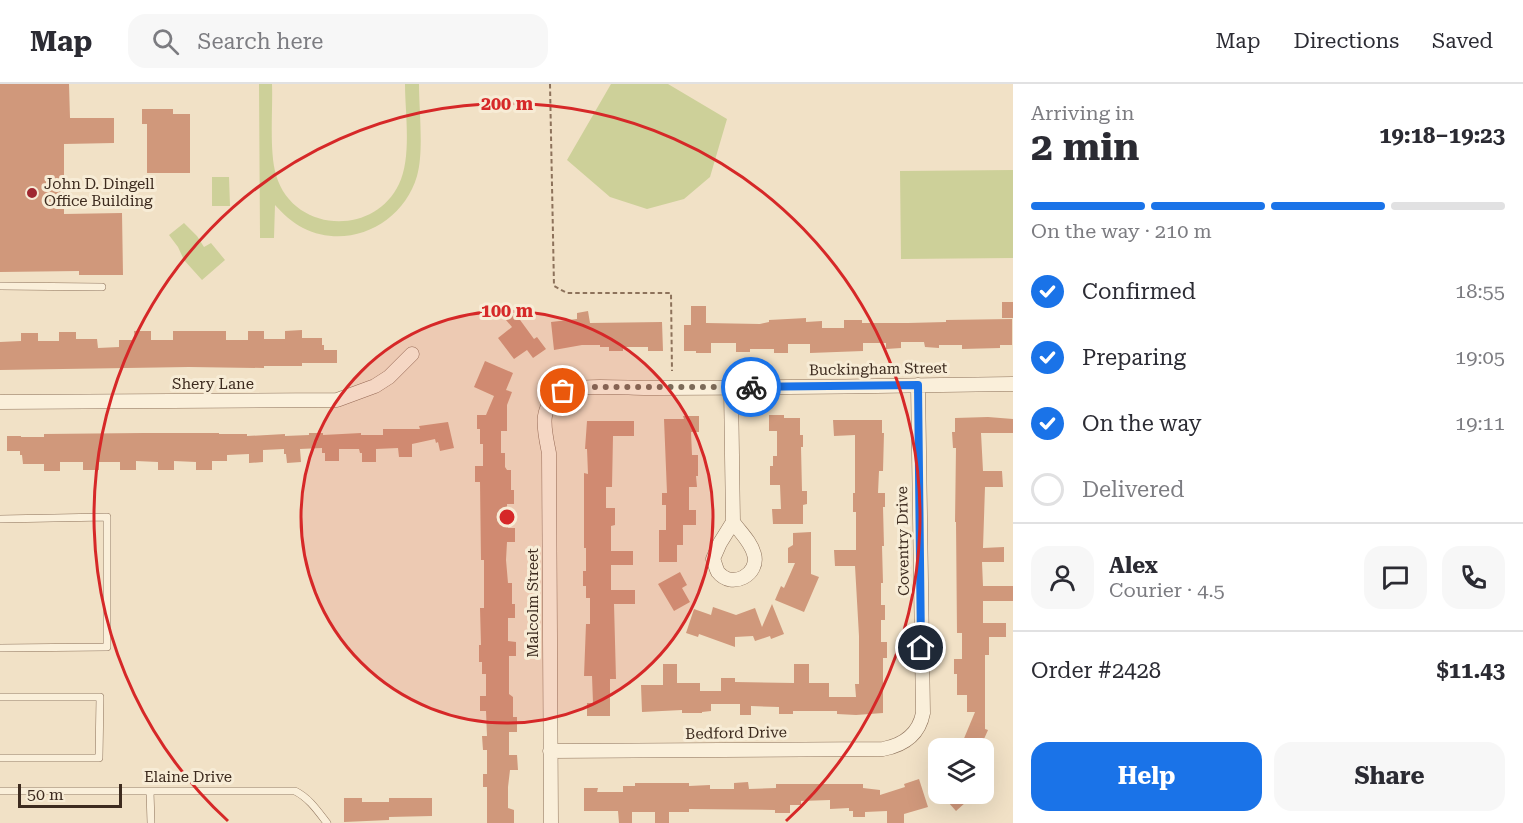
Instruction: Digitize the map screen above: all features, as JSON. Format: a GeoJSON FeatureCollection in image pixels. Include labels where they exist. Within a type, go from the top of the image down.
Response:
{"type":"FeatureCollection","features":[{"type":"Feature","properties":{"kind":"street","name":"Shery Lane"},"geometry":{"type":"LineString","coordinates":[[0,402],[337,400],[375,386],[389,377],[412,354]]}},
{"type":"Feature","properties":{"kind":"street","name":"Buckingham Street"},"geometry":{"type":"LineString","coordinates":[[563,391],[580,387],[731,388],[1013,384]]}},
{"type":"Feature","properties":{"kind":"street","name":"Coventry Drive"},"geometry":{"type":"LineString","coordinates":[[916,730],[923,713],[918,385]]}},
{"type":"Feature","properties":{"kind":"street"},"geometry":{"type":"LineString","coordinates":[[731,388],[733,522]]}},
{"type":"Feature","properties":{"kind":"street","name":"Malcolm Street"},"geometry":{"type":"LineString","coordinates":[[551,823],[549,453],[543,420],[548,405],[563,391]]}},
{"type":"Feature","properties":{"kind":"street","name":"Bedford Drive"},"geometry":{"type":"LineString","coordinates":[[550,751],[883,748],[898,745],[916,730]]}},
{"type":"Feature","properties":{"kind":"lane"},"geometry":{"type":"LineString","coordinates":[[0,286],[102,287]]}},
{"type":"Feature","properties":{"kind":"lane"},"geometry":{"type":"LineString","coordinates":[[0,519],[107,518],[106,647],[0,648]]}},
{"type":"Feature","properties":{"kind":"lane"},"geometry":{"type":"LineString","coordinates":[[0,697],[100,697],[99,758],[0,758]]}},
{"type":"Feature","properties":{"kind":"lane","name":"Elaine Drive"},"geometry":{"type":"LineString","coordinates":[[0,790],[295,791],[311,802],[327,823]]}},
{"type":"Feature","properties":{"kind":"lane"},"geometry":{"type":"LineString","coordinates":[[150,791],[151,823]]}},
{"type":"Feature","properties":{"kind":"path"},"geometry":{"type":"LineString","coordinates":[[550,84],[554,286],[567,293],[671,293],[672,371]]}},
{"type":"Feature","properties":{"kind":"green space"},"geometry":{"type":"Polygon","coordinates":[[[259,84],[272,84],[274,165],[285,194],[299,208],[316,217],[334,221],[354,220],[372,213],[387,201],[399,184],[407,148],[405,84],[419,84],[421,143],[419,166],[410,193],[400,208],[387,220],[372,229],[338,236],[321,234],[303,228],[275,205],[274,238],[260,238],[259,84]]]}},
{"type":"Feature","properties":{"kind":"green space"},"geometry":{"type":"Polygon","coordinates":[[[611,84],[668,84],[727,119],[710,177],[684,199],[647,209],[610,197],[567,160],[611,84]]]}},
{"type":"Feature","properties":{"kind":"green space"},"geometry":{"type":"Polygon","coordinates":[[[1013,170],[1013,258],[901,259],[900,171],[1013,170]]]}},
{"type":"Feature","properties":{"kind":"green space"},"geometry":{"type":"Polygon","coordinates":[[[212,177],[229,177],[230,206],[212,206],[212,177]]]}},
{"type":"Feature","properties":{"kind":"green space"},"geometry":{"type":"Polygon","coordinates":[[[184,223],[204,247],[211,243],[225,260],[202,280],[184,260],[169,235],[184,223]]]}},
{"type":"Feature","properties":{"kind":"building","name":"John D. Dingell Office Building"},"geometry":{"type":"Polygon","coordinates":[[[0,84],[69,84],[70,118],[114,118],[114,143],[64,144],[64,214],[122,213],[123,275],[79,275],[79,271],[0,272],[0,84]]]}},
{"type":"Feature","properties":{"kind":"building"},"geometry":{"type":"Polygon","coordinates":[[[142,109],[173,109],[173,114],[190,114],[190,173],[147,173],[147,124],[142,124],[142,109]]]}},
{"type":"Feature","properties":{"kind":"building"},"geometry":{"type":"Polygon","coordinates":[[[1002,302],[1013,302],[1013,318],[1002,318],[1002,302]]]}},
{"type":"Feature","properties":{"kind":"building"},"geometry":{"type":"Polygon","coordinates":[[[691,306],[706,306],[706,323],[760,324],[769,322],[769,320],[806,318],[806,322],[822,321],[822,328],[844,328],[844,320],[862,320],[862,323],[908,323],[1012,319],[1012,345],[1000,345],[1000,348],[962,349],[962,345],[939,345],[939,348],[925,347],[924,342],[901,342],[901,348],[886,349],[886,343],[863,343],[863,351],[810,353],[810,344],[788,344],[788,353],[774,353],[774,349],[750,349],[750,352],[736,352],[736,343],[711,343],[711,353],[696,353],[696,351],[684,351],[684,325],[691,325],[691,306]]]}},
{"type":"Feature","properties":{"kind":"building"},"geometry":{"type":"Polygon","coordinates":[[[588,311],[590,323],[662,322],[663,351],[648,351],[648,347],[623,347],[623,351],[609,351],[609,347],[600,347],[600,345],[582,345],[554,350],[551,322],[577,319],[577,313],[588,311]]]}},
{"type":"Feature","properties":{"kind":"building"},"geometry":{"type":"Polygon","coordinates":[[[515,313],[534,339],[537,337],[546,349],[533,358],[527,350],[514,359],[498,338],[512,327],[506,320],[515,313]]]}},
{"type":"Feature","properties":{"kind":"building"},"geometry":{"type":"Polygon","coordinates":[[[302,330],[302,338],[322,338],[324,350],[337,350],[337,363],[302,363],[302,366],[264,366],[264,368],[0,370],[0,342],[21,341],[21,333],[38,333],[38,341],[59,341],[59,332],[76,332],[76,339],[97,339],[98,348],[119,347],[119,340],[135,340],[134,331],[151,331],[151,340],[173,340],[173,331],[226,331],[226,340],[248,340],[248,331],[264,331],[264,339],[285,339],[285,331],[302,330]]]}},
{"type":"Feature","properties":{"kind":"building"},"geometry":{"type":"Polygon","coordinates":[[[485,361],[513,373],[506,390],[512,392],[507,405],[507,431],[501,431],[501,453],[505,453],[505,467],[511,470],[511,490],[514,490],[514,504],[507,504],[508,528],[515,528],[515,542],[507,542],[506,560],[508,583],[512,583],[512,604],[515,604],[515,618],[508,618],[508,641],[516,642],[516,656],[509,656],[509,694],[513,697],[513,717],[517,717],[517,732],[509,732],[509,755],[517,755],[518,770],[510,770],[508,787],[508,808],[514,810],[514,823],[487,823],[487,787],[483,787],[483,774],[487,774],[487,750],[483,750],[482,736],[487,736],[486,711],[480,711],[480,696],[486,696],[486,674],[482,674],[482,662],[479,662],[479,645],[481,645],[480,608],[484,608],[484,560],[481,560],[480,482],[475,482],[475,466],[483,466],[483,444],[480,444],[477,415],[486,415],[494,396],[474,387],[485,361]]]}},
{"type":"Feature","properties":{"kind":"building"},"geometry":{"type":"Polygon","coordinates":[[[769,415],[800,418],[800,435],[803,435],[802,491],[807,491],[807,504],[803,505],[803,524],[773,524],[772,509],[781,509],[780,485],[770,485],[770,466],[773,466],[773,456],[777,456],[777,431],[769,431],[769,415]]]}},
{"type":"Feature","properties":{"kind":"building"},"geometry":{"type":"Polygon","coordinates":[[[683,416],[699,416],[699,432],[691,432],[692,455],[698,455],[697,487],[689,487],[689,510],[696,510],[696,525],[683,525],[683,545],[677,545],[677,562],[659,562],[659,530],[666,530],[666,505],[662,505],[662,493],[667,493],[664,419],[684,419],[683,416]]]}},
{"type":"Feature","properties":{"kind":"building"},"geometry":{"type":"Polygon","coordinates":[[[955,418],[1013,419],[1013,433],[981,433],[983,471],[1002,471],[1003,487],[985,487],[983,548],[1004,547],[1004,562],[982,562],[983,586],[1013,586],[1013,601],[983,601],[983,623],[1006,623],[1006,637],[989,637],[989,655],[985,655],[985,729],[988,730],[984,738],[964,738],[975,712],[967,712],[967,695],[957,695],[957,674],[954,674],[954,659],[962,659],[962,633],[957,633],[956,448],[953,448],[952,432],[955,432],[955,418]]]}},
{"type":"Feature","properties":{"kind":"building"},"geometry":{"type":"Polygon","coordinates":[[[833,420],[882,420],[883,471],[879,471],[878,493],[885,493],[881,605],[885,605],[885,620],[881,620],[881,642],[887,642],[887,658],[883,658],[883,713],[856,715],[837,714],[837,711],[793,711],[793,714],[779,714],[779,707],[751,706],[751,715],[740,715],[740,704],[711,704],[711,711],[702,713],[682,713],[682,710],[642,712],[641,685],[663,685],[663,664],[677,664],[677,683],[700,683],[700,691],[721,691],[721,678],[735,678],[735,682],[794,683],[794,664],[809,664],[809,683],[829,683],[829,697],[856,697],[855,684],[859,684],[859,636],[855,566],[835,566],[834,550],[856,550],[856,512],[853,512],[855,435],[834,436],[833,420]]]}},
{"type":"Feature","properties":{"kind":"building"},"geometry":{"type":"Polygon","coordinates":[[[587,421],[634,421],[634,436],[613,436],[612,487],[606,487],[606,508],[615,508],[615,525],[611,526],[611,551],[633,551],[633,565],[611,565],[611,590],[635,590],[635,604],[614,604],[616,679],[610,679],[610,716],[587,716],[587,703],[593,703],[592,676],[584,676],[586,624],[590,624],[590,598],[586,598],[586,586],[583,586],[583,571],[586,571],[584,473],[588,474],[587,449],[585,449],[587,421]]]}},
{"type":"Feature","properties":{"kind":"building"},"geometry":{"type":"Polygon","coordinates":[[[448,422],[454,448],[440,451],[435,439],[412,444],[412,457],[399,457],[398,448],[376,449],[376,462],[362,462],[362,453],[359,449],[339,449],[339,461],[325,461],[322,448],[300,449],[301,462],[287,463],[284,449],[263,450],[263,462],[249,463],[249,454],[227,455],[227,461],[212,461],[212,470],[196,470],[196,462],[174,461],[174,470],[158,470],[158,462],[136,461],[136,470],[120,470],[120,462],[99,462],[99,470],[83,470],[83,462],[60,462],[60,471],[44,471],[44,464],[23,464],[20,451],[7,451],[7,436],[44,437],[44,434],[143,433],[219,433],[247,434],[247,436],[309,435],[309,433],[383,435],[383,429],[420,429],[419,426],[448,422]]]}},
{"type":"Feature","properties":{"kind":"building"},"geometry":{"type":"Polygon","coordinates":[[[811,532],[811,574],[819,577],[804,612],[775,600],[781,586],[784,588],[795,563],[788,563],[788,548],[793,545],[793,533],[811,532]]]}},
{"type":"Feature","properties":{"kind":"building"},"geometry":{"type":"Polygon","coordinates":[[[680,572],[687,585],[682,588],[690,602],[674,611],[658,584],[680,572]]]}},
{"type":"Feature","properties":{"kind":"building"},"geometry":{"type":"Polygon","coordinates":[[[772,604],[784,634],[771,639],[770,636],[755,641],[753,636],[735,637],[735,647],[699,634],[698,637],[686,633],[694,609],[711,615],[713,607],[736,615],[755,608],[762,627],[772,604]]]}},
{"type":"Feature","properties":{"kind":"building"},"geometry":{"type":"Polygon","coordinates":[[[919,779],[928,807],[904,814],[904,823],[887,823],[887,811],[865,812],[865,817],[853,817],[853,811],[849,811],[849,808],[830,809],[830,800],[801,801],[801,805],[790,805],[790,813],[775,813],[775,810],[689,809],[689,812],[669,812],[669,823],[655,823],[655,812],[632,812],[632,823],[619,823],[618,811],[584,811],[584,788],[598,788],[597,792],[623,792],[623,786],[635,786],[635,783],[689,783],[689,786],[710,785],[710,789],[734,789],[734,783],[748,782],[749,789],[776,788],[776,784],[863,784],[863,788],[880,790],[880,795],[905,787],[904,784],[919,779]]]}},
{"type":"Feature","properties":{"kind":"building"},"geometry":{"type":"Polygon","coordinates":[[[344,798],[362,798],[362,802],[389,802],[389,798],[432,798],[432,816],[389,817],[389,820],[344,822],[344,798]]]}},
{"type":"Feature","properties":{"kind":"building"},"geometry":{"type":"Polygon","coordinates":[[[950,804],[964,804],[956,811],[950,804]]]}},
{"type":"Feature","properties":{"kind":"way so far"},"geometry":{"type":"LineString","coordinates":[[563,391],[580,387],[751,387]]}},
{"type":"Feature","properties":{"kind":"place","name":"John D. Dingell Office Building"},"geometry":{"type":"Point","coordinates":[32,193]}},
{"type":"Feature","properties":{"kind":"route"},"geometry":{"type":"LineString","coordinates":[[751,387],[918,385],[921,648]]}}]}
